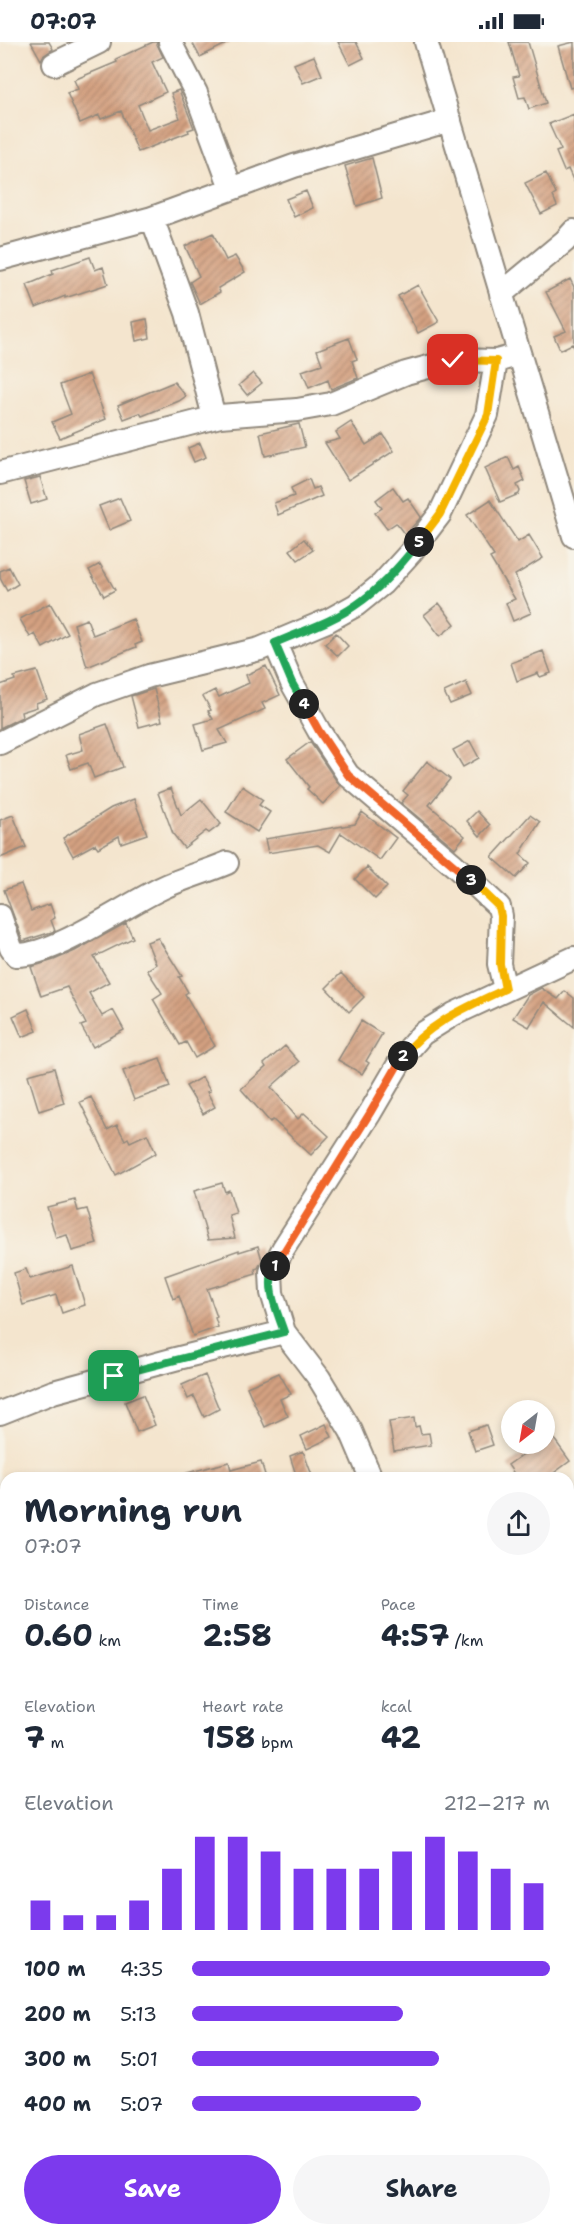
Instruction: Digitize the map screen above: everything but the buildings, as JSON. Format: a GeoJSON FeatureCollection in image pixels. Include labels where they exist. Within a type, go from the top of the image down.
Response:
{"type":"FeatureCollection","features":[{"type":"Feature","properties":{"kind":"street"},"geometry":{"type":"LineString","coordinates":[[54,64],[99,42]]}},
{"type":"Feature","properties":{"kind":"street"},"geometry":{"type":"LineString","coordinates":[[170,42],[196,93],[231,188]]}},
{"type":"Feature","properties":{"kind":"street"},"geometry":{"type":"LineString","coordinates":[[426,42],[574,536]]}},
{"type":"Feature","properties":{"kind":"street"},"geometry":{"type":"LineString","coordinates":[[0,259],[152,218],[294,166],[450,120]]}},
{"type":"Feature","properties":{"kind":"street"},"geometry":{"type":"LineString","coordinates":[[152,218],[187,313],[214,417]]}},
{"type":"Feature","properties":{"kind":"street"},"geometry":{"type":"LineString","coordinates":[[501,294],[565,242],[574,231]]}},
{"type":"Feature","properties":{"kind":"street"},"geometry":{"type":"LineString","coordinates":[[0,473],[214,417],[297,410],[331,404],[406,373],[453,360],[496,361],[518,355]]}},
{"type":"Feature","properties":{"kind":"street"},"geometry":{"type":"LineString","coordinates":[[0,743],[108,691],[149,676],[260,649],[329,620],[356,605],[382,584],[411,552],[440,514],[488,415],[496,361]]}},
{"type":"Feature","properties":{"kind":"street"},"geometry":{"type":"LineString","coordinates":[[275,643],[292,683],[319,731],[348,775],[454,865],[499,907],[501,916],[500,964],[505,989]]}},
{"type":"Feature","properties":{"kind":"street"},"geometry":{"type":"LineString","coordinates":[[0,916],[11,948],[16,955],[24,955],[51,947],[162,888],[227,864]]}},
{"type":"Feature","properties":{"kind":"street"},"geometry":{"type":"LineString","coordinates":[[368,1472],[351,1431],[319,1378],[284,1332],[272,1293],[271,1272],[404,1055],[422,1034],[454,1014],[574,958]]}},
{"type":"Feature","properties":{"kind":"street"},"geometry":{"type":"LineString","coordinates":[[0,1413],[53,1392],[284,1332]]}},
{"type":"Feature","properties":{"kind":"route"},"geometry":{"type":"LineString","coordinates":[[114,1376],[284,1332],[272,1293],[271,1272],[404,1055],[422,1034],[454,1014],[505,989],[500,964],[501,916],[499,907],[454,865],[348,775],[319,731],[292,683],[275,643],[329,620],[356,605],[382,584],[411,552],[440,514],[488,415],[496,361],[453,360]]}}]}
